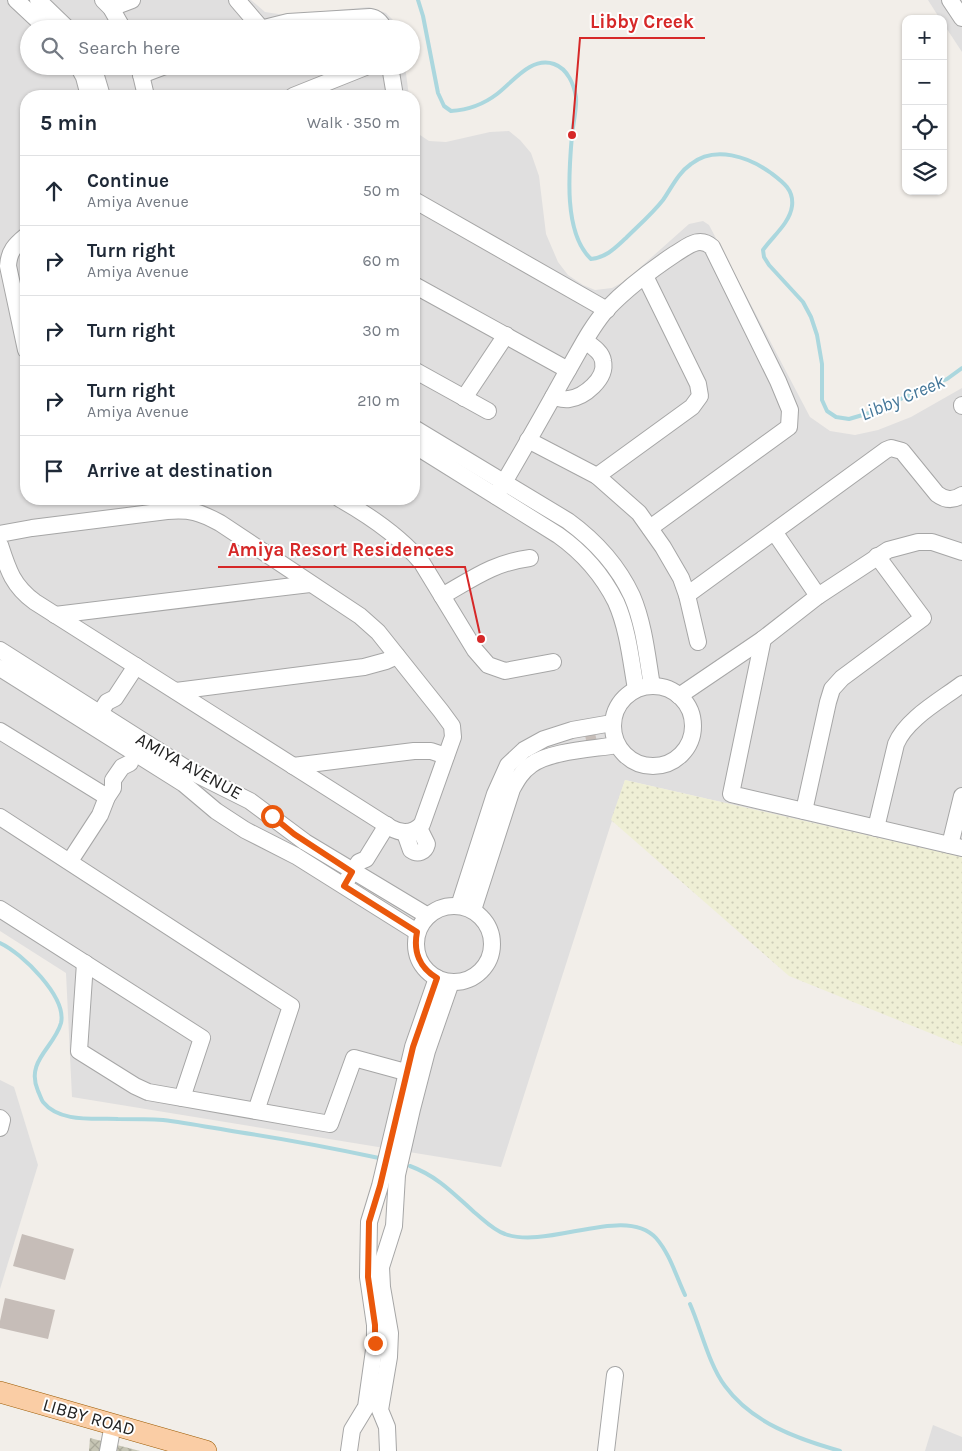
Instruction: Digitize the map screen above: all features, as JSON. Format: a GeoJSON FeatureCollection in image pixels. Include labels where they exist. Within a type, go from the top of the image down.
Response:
{"type":"FeatureCollection","features":[{"type":"Feature","properties":{"kind":"main road","name":"LIBBY ROAD"},"geometry":{"type":"LineString","coordinates":[[0,1392],[206,1451]]}},
{"type":"Feature","properties":{"kind":"street"},"geometry":{"type":"LineString","coordinates":[[16,0],[37,20]]}},
{"type":"Feature","properties":{"kind":"street"},"geometry":{"type":"LineString","coordinates":[[38,0],[59,20]]}},
{"type":"Feature","properties":{"kind":"street"},"geometry":{"type":"LineString","coordinates":[[117,20],[107,4],[132,0]]}},
{"type":"Feature","properties":{"kind":"street"},"geometry":{"type":"LineString","coordinates":[[237,0],[254,20]]}},
{"type":"Feature","properties":{"kind":"street"},"geometry":{"type":"LineString","coordinates":[[950,0],[962,18]]}},
{"type":"Feature","properties":{"kind":"street"},"geometry":{"type":"LineString","coordinates":[[324,20],[370,17],[378,20]]}},
{"type":"Feature","properties":{"kind":"street"},"geometry":{"type":"LineString","coordinates":[[83,75],[87,90]]}},
{"type":"Feature","properties":{"kind":"street"},"geometry":{"type":"LineString","coordinates":[[96,75],[100,90]]}},
{"type":"Feature","properties":{"kind":"street"},"geometry":{"type":"LineString","coordinates":[[141,75],[145,90]]}},
{"type":"Feature","properties":{"kind":"street"},"geometry":{"type":"LineString","coordinates":[[308,90],[346,75]]}},
{"type":"Feature","properties":{"kind":"street"},"geometry":{"type":"LineString","coordinates":[[392,75],[394,90]]}},
{"type":"Feature","properties":{"kind":"street"},"geometry":{"type":"LineString","coordinates":[[420,203],[607,310]]}},
{"type":"Feature","properties":{"kind":"street"},"geometry":{"type":"LineString","coordinates":[[20,241],[12,248],[8,255],[8,266],[20,322]]}},
{"type":"Feature","properties":{"kind":"street"},"geometry":{"type":"LineString","coordinates":[[496,496],[585,341],[607,310],[645,276],[684,248],[697,242],[706,242],[712,247],[778,381],[790,410],[791,418],[789,427],[650,528]]}},
{"type":"Feature","properties":{"kind":"street"},"geometry":{"type":"LineString","coordinates":[[598,476],[692,408],[700,396],[698,384],[645,276]]}},
{"type":"Feature","properties":{"kind":"street"},"geometry":{"type":"LineString","coordinates":[[420,288],[568,370]]}},
{"type":"Feature","properties":{"kind":"street"},"geometry":{"type":"LineString","coordinates":[[464,398],[506,335]]}},
{"type":"Feature","properties":{"kind":"street"},"geometry":{"type":"LineString","coordinates":[[553,397],[562,400],[576,397],[588,390],[601,376],[604,369],[601,354],[585,341]]}},
{"type":"Feature","properties":{"kind":"street"},"geometry":{"type":"LineString","coordinates":[[420,373],[488,411]]}},
{"type":"Feature","properties":{"kind":"street"},"geometry":{"type":"LineString","coordinates":[[420,432],[574,525],[585,534],[606,558],[632,596],[643,636],[644,688]]}},
{"type":"Feature","properties":{"kind":"street"},"geometry":{"type":"LineString","coordinates":[[528,440],[598,476],[638,513],[673,564],[687,595],[698,642]]}},
{"type":"Feature","properties":{"kind":"street"},"geometry":{"type":"LineString","coordinates":[[687,595],[775,533],[880,453],[892,448],[902,451],[942,498],[950,500],[962,495]]}},
{"type":"Feature","properties":{"kind":"street"},"geometry":{"type":"LineString","coordinates":[[420,449],[574,546],[598,576],[616,604],[644,688]]}},
{"type":"Feature","properties":{"kind":"street"},"geometry":{"type":"LineString","coordinates":[[361,505],[413,552],[475,650],[488,665],[505,670],[553,662]]}},
{"type":"Feature","properties":{"kind":"street"},"geometry":{"type":"LineString","coordinates":[[0,534],[32,528],[167,511],[188,510],[197,512],[220,523],[369,624],[397,656],[452,726],[454,733],[425,820],[412,830],[396,830],[383,823],[55,615],[26,595],[17,586],[10,574],[0,545]]}},
{"type":"Feature","properties":{"kind":"street"},"geometry":{"type":"LineString","coordinates":[[775,533],[818,596]]}},
{"type":"Feature","properties":{"kind":"street"},"geometry":{"type":"LineString","coordinates":[[679,696],[763,639],[818,596],[877,556],[900,546],[925,542],[932,542],[962,552]]}},
{"type":"Feature","properties":{"kind":"street"},"geometry":{"type":"LineString","coordinates":[[804,811],[832,689],[842,678],[923,618],[877,556]]}},
{"type":"Feature","properties":{"kind":"street"},"geometry":{"type":"LineString","coordinates":[[442,596],[501,564],[530,558]]}},
{"type":"Feature","properties":{"kind":"street"},"geometry":{"type":"LineString","coordinates":[[271,589],[277,562]]}},
{"type":"Feature","properties":{"kind":"street"},"geometry":{"type":"LineString","coordinates":[[55,615],[310,584]]}},
{"type":"Feature","properties":{"kind":"street"},"geometry":{"type":"LineString","coordinates":[[90,637],[98,610]]}},
{"type":"Feature","properties":{"kind":"street"},"geometry":{"type":"LineString","coordinates":[[763,639],[731,794],[956,846],[962,796]]}},
{"type":"Feature","properties":{"kind":"street","name":"AMIYA AVENUE"},"geometry":{"type":"LineString","coordinates":[[0,650],[99,714],[137,753],[184,784],[216,811],[245,830],[287,850],[351,873],[378,886],[428,916]]}},
{"type":"Feature","properties":{"kind":"street"},"geometry":{"type":"LineString","coordinates":[[176,692],[364,667],[381,663],[397,656]]}},
{"type":"Feature","properties":{"kind":"street"},"geometry":{"type":"LineString","coordinates":[[99,714],[106,692],[131,663]]}},
{"type":"Feature","properties":{"kind":"street","name":"AMIYA AVENUE"},"geometry":{"type":"LineString","coordinates":[[0,668],[99,714]]}},
{"type":"Feature","properties":{"kind":"street"},"geometry":{"type":"LineString","coordinates":[[876,828],[899,735],[913,721],[962,684]]}},
{"type":"Feature","properties":{"kind":"street"},"geometry":{"type":"LineString","coordinates":[[210,713],[218,686]]}},
{"type":"Feature","properties":{"kind":"street"},"geometry":{"type":"LineString","coordinates":[[662,687],[679,696],[691,713],[693,735],[686,750],[674,761],[664,765],[642,765],[632,761],[617,745],[612,731],[615,712],[620,703],[627,695],[644,688],[662,687]]}},
{"type":"Feature","properties":{"kind":"street"},"geometry":{"type":"LineString","coordinates":[[466,908],[495,794],[503,773],[515,757],[534,743],[556,734],[612,723]]}},
{"type":"Feature","properties":{"kind":"street"},"geometry":{"type":"LineString","coordinates":[[569,753],[572,730]]}},
{"type":"Feature","properties":{"kind":"street"},"geometry":{"type":"LineString","coordinates":[[0,731],[110,793]]}},
{"type":"Feature","properties":{"kind":"street"},"geometry":{"type":"LineString","coordinates":[[556,734],[569,753]]}},
{"type":"Feature","properties":{"kind":"street"},"geometry":{"type":"LineString","coordinates":[[466,908],[516,780],[530,765],[539,760],[617,745]]}},
{"type":"Feature","properties":{"kind":"street"},"geometry":{"type":"LineString","coordinates":[[293,766],[424,750],[446,756]]}},
{"type":"Feature","properties":{"kind":"street"},"geometry":{"type":"LineString","coordinates":[[70,861],[100,815],[110,793],[120,785],[130,772],[137,753]]}},
{"type":"Feature","properties":{"kind":"street","name":"AMIYA AVENUE"},"geometry":{"type":"LineString","coordinates":[[137,753],[201,777],[250,801],[299,838],[351,873],[368,902],[417,932]]}},
{"type":"Feature","properties":{"kind":"street"},"geometry":{"type":"LineString","coordinates":[[329,788],[333,761]]}},
{"type":"Feature","properties":{"kind":"street"},"geometry":{"type":"LineString","coordinates":[[0,817],[291,1006],[256,1111]]}},
{"type":"Feature","properties":{"kind":"street"},"geometry":{"type":"LineString","coordinates":[[351,873],[358,854],[383,823]]}},
{"type":"Feature","properties":{"kind":"street"},"geometry":{"type":"LineString","coordinates":[[368,902],[378,886]]}},
{"type":"Feature","properties":{"kind":"street"},"geometry":{"type":"LineString","coordinates":[[393,917],[404,901]]}},
{"type":"Feature","properties":{"kind":"street"},"geometry":{"type":"LineString","coordinates":[[442,907],[466,908],[486,923],[490,932],[492,950],[484,967],[477,974],[460,982],[444,980],[429,974],[418,959],[415,941],[417,932],[428,916],[442,907]]}},
{"type":"Feature","properties":{"kind":"street"},"geometry":{"type":"LineString","coordinates":[[0,909],[202,1038],[182,1098]]}},
{"type":"Feature","properties":{"kind":"street"},"geometry":{"type":"LineString","coordinates":[[85,964],[79,1051],[148,1092],[330,1124],[354,1058],[413,1074]]}},
{"type":"Feature","properties":{"kind":"street"},"geometry":{"type":"LineString","coordinates":[[388,1451],[387,1427],[373,1408],[375,1325],[368,1277],[369,1222],[413,1074],[444,980]]}},
{"type":"Feature","properties":{"kind":"street"},"geometry":{"type":"LineString","coordinates":[[348,1451],[352,1430],[373,1408],[388,1357],[390,1333],[382,1287],[381,1267],[394,1226],[397,1175],[413,1074]]}},
{"type":"Feature","properties":{"kind":"street"},"geometry":{"type":"LineString","coordinates":[[0,1118],[2,1120],[0,1128]]}},
{"type":"Feature","properties":{"kind":"street"},"geometry":{"type":"LineString","coordinates":[[606,1451],[615,1375]]}},
{"type":"Feature","properties":{"kind":"street"},"geometry":{"type":"LineString","coordinates":[[108,1451],[113,1424]]}},
{"type":"Feature","properties":{"kind":"shaded area"},"geometry":{"type":"Polygon","coordinates":[[[0,0],[251,0],[265,12],[285,15],[369,7],[386,13],[393,20],[20,20],[20,75],[406,75],[408,90],[20,90],[20,505],[420,505],[420,135],[429,141],[446,142],[490,132],[509,131],[520,140],[531,153],[539,176],[546,234],[558,262],[568,275],[595,290],[612,288],[625,281],[689,224],[703,221],[709,225],[810,417],[830,431],[855,435],[878,430],[911,417],[962,388],[962,857],[625,780],[501,1167],[72,1097],[66,973],[0,931],[0,0]]]}},
{"type":"Feature","properties":{"kind":"shaded area"},"geometry":{"type":"Polygon","coordinates":[[[928,0],[962,0],[962,52],[947,29],[947,15],[937,15],[928,0]]]}},
{"type":"Feature","properties":{"kind":"shaded area"},"geometry":{"type":"Polygon","coordinates":[[[0,1080],[14,1087],[38,1165],[0,1289],[0,1080]]]}},
{"type":"Feature","properties":{"kind":"shaded area"},"geometry":{"type":"Polygon","coordinates":[[[933,1425],[962,1437],[962,1451],[925,1451],[933,1425]]]}},
{"type":"Feature","properties":{"kind":"shaded area"},"geometry":{"type":"Polygon","coordinates":[[[90,1438],[140,1451],[89,1451],[90,1438]]]}},
{"type":"Feature","properties":{"kind":"green space"},"geometry":{"type":"Polygon","coordinates":[[[625,780],[962,857],[962,1046],[789,976],[611,820],[625,780]]]}},
{"type":"Feature","properties":{"kind":"building"},"geometry":{"type":"Polygon","coordinates":[[[595,733],[597,742],[587,745],[585,735],[595,733]]]}},
{"type":"Feature","properties":{"kind":"building"},"geometry":{"type":"Polygon","coordinates":[[[22,1234],[74,1249],[65,1280],[13,1266],[22,1234]]]}},
{"type":"Feature","properties":{"kind":"building"},"geometry":{"type":"Polygon","coordinates":[[[5,1298],[55,1310],[48,1339],[0,1328],[5,1298]]]}},
{"type":"Feature","properties":{"kind":"waterway","name":"Libby Creek"},"geometry":{"type":"LineString","coordinates":[[418,0],[423,16],[438,93],[444,106],[451,111],[469,108],[487,101],[523,72],[538,64],[546,62],[554,64],[567,73],[574,87],[576,97],[569,183],[572,218],[582,248],[591,259],[606,254],[626,238],[659,205],[679,176],[691,164],[700,158],[711,155],[732,155],[762,167],[783,183],[791,195],[791,212],[763,250],[764,257],[803,302],[811,317],[817,335],[822,364],[822,400],[827,411],[836,417],[849,419],[866,414],[947,379],[962,368]]}},
{"type":"Feature","properties":{"kind":"waterway"},"geometry":{"type":"LineString","coordinates":[[0,943],[20,956],[41,977],[57,1001],[61,1013],[61,1023],[57,1032],[42,1055],[35,1071],[38,1091],[43,1102],[50,1109],[68,1116],[88,1119],[163,1120],[379,1158]]}},
{"type":"Feature","properties":{"kind":"waterway"},"geometry":{"type":"LineString","coordinates":[[410,1166],[437,1180],[496,1230],[505,1234],[523,1237],[542,1237],[606,1226],[625,1225],[642,1229],[656,1238],[661,1244],[685,1295]]}},
{"type":"Feature","properties":{"kind":"waterway"},"geometry":{"type":"LineString","coordinates":[[690,1304],[714,1368],[736,1399],[762,1420],[777,1428],[808,1441],[840,1451]]}},
{"type":"Feature","properties":{"kind":"place","name":"Libby Creek"},"geometry":{"type":"Point","coordinates":[572,135]}},
{"type":"Feature","properties":{"kind":"place","name":"Amiya Resort Residences"},"geometry":{"type":"Point","coordinates":[481,639]}},
{"type":"Feature","properties":{"kind":"route"},"geometry":{"type":"LineString","coordinates":[[272,816],[305,842],[352,872],[344,886],[417,932],[415,941],[418,959],[429,974],[437,978],[413,1047],[380,1186],[371,1210],[368,1232],[368,1277],[376,1333],[375,1343]]}}]}
